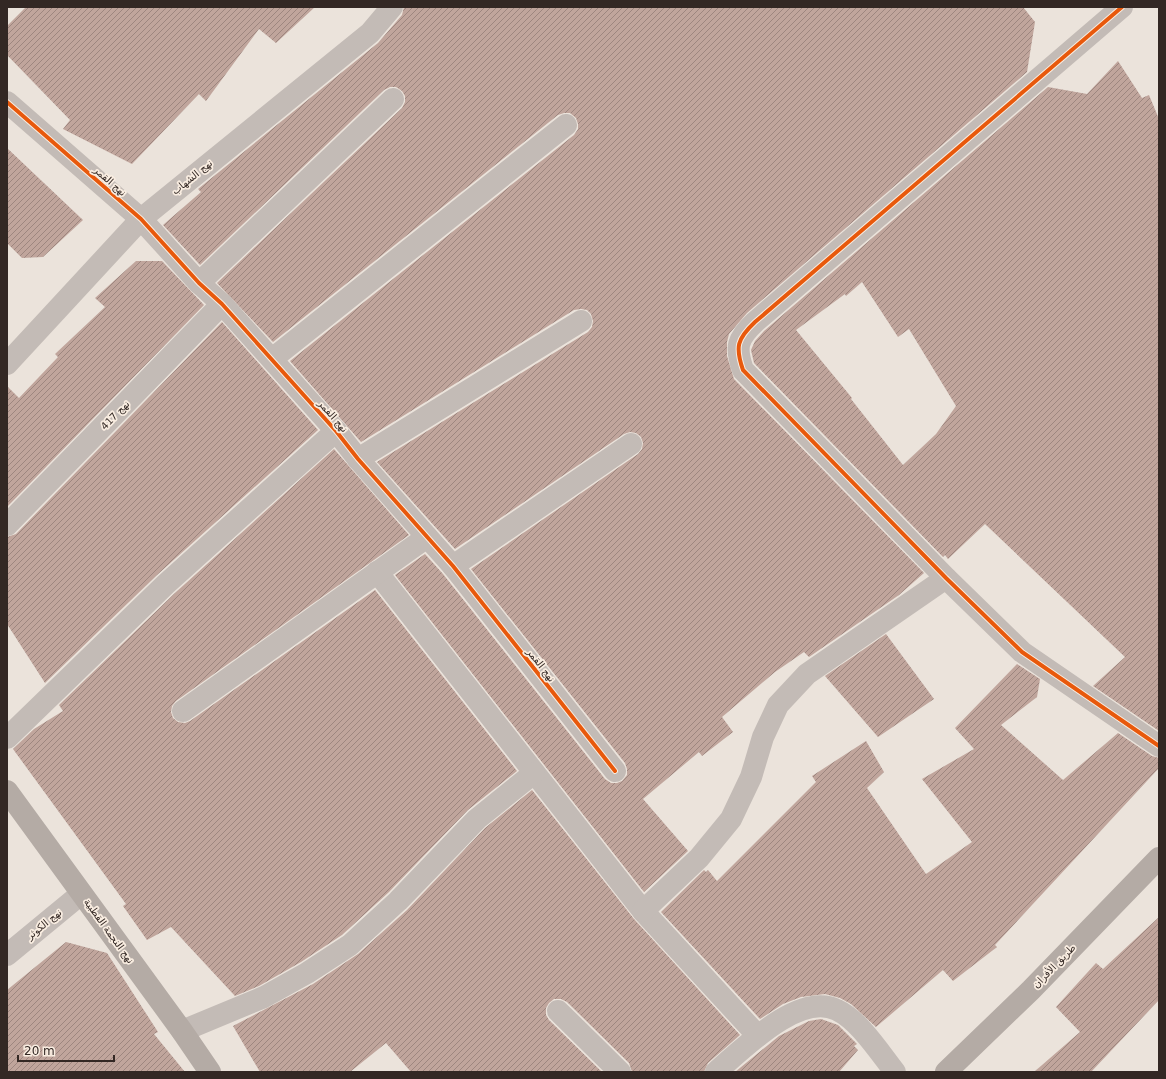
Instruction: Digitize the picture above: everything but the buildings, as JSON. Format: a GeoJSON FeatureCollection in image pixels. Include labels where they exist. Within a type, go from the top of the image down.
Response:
{"type":"FeatureCollection","features":[{"type":"Feature","properties":{"kind":"street","name":"نهج الشهاب"},"geometry":{"type":"LineString","coordinates":[[7,364],[141,219],[370,33],[392,7]]}},
{"type":"Feature","properties":{"kind":"street"},"geometry":{"type":"LineString","coordinates":[[1122,7],[742,334],[738,347],[743,370],[946,578],[1022,652],[1159,746]]}},
{"type":"Feature","properties":{"kind":"street"},"geometry":{"type":"LineString","coordinates":[[199,282],[393,99]]}},
{"type":"Feature","properties":{"kind":"street","name":"نهج القمر"},"geometry":{"type":"LineString","coordinates":[[7,102],[141,219],[272,359],[453,566],[615,772]]}},
{"type":"Feature","properties":{"kind":"street"},"geometry":{"type":"LineString","coordinates":[[272,359],[566,125]]}},
{"type":"Feature","properties":{"kind":"street","name":"نهج 417"},"geometry":{"type":"LineString","coordinates":[[7,525],[222,304]]}},
{"type":"Feature","properties":{"kind":"street"},"geometry":{"type":"LineString","coordinates":[[358,459],[581,321]]}},
{"type":"Feature","properties":{"kind":"street"},"geometry":{"type":"LineString","coordinates":[[7,738],[166,584],[336,431]]}},
{"type":"Feature","properties":{"kind":"street"},"geometry":{"type":"LineString","coordinates":[[453,566],[631,444]]}},
{"type":"Feature","properties":{"kind":"street"},"geometry":{"type":"LineString","coordinates":[[183,712],[427,537]]}},
{"type":"Feature","properties":{"kind":"street"},"geometry":{"type":"LineString","coordinates":[[377,572],[643,911],[758,1036]]}},
{"type":"Feature","properties":{"kind":"street"},"geometry":{"type":"LineString","coordinates":[[643,911],[699,858],[731,819],[751,777],[763,737],[778,705],[807,674],[946,578]]}},
{"type":"Feature","properties":{"kind":"street"},"geometry":{"type":"LineString","coordinates":[[182,1031],[264,997],[307,973],[350,945],[398,901],[477,819],[534,773]]}},
{"type":"Feature","properties":{"kind":"street","name":"نهج النجمة القطبية"},"geometry":{"type":"LineString","coordinates":[[7,791],[182,1031],[210,1072]]}},
{"type":"Feature","properties":{"kind":"street","name":"طريق الأفران"},"geometry":{"type":"LineString","coordinates":[[946,1072],[1031,990],[1159,858]]}},
{"type":"Feature","properties":{"kind":"street","name":"نهج الكوثر"},"geometry":{"type":"LineString","coordinates":[[7,955],[81,894]]}},
{"type":"Feature","properties":{"kind":"street"},"geometry":{"type":"LineString","coordinates":[[716,1072],[758,1036],[797,1010],[817,1006],[837,1009],[853,1021],[895,1072]]}},
{"type":"Feature","properties":{"kind":"street"},"geometry":{"type":"LineString","coordinates":[[558,1011],[620,1072]]}},
{"type":"Feature","properties":{"kind":"cycle path"},"geometry":{"type":"LineString","coordinates":[[1122,7],[755,322],[744,333],[741,339],[739,344],[739,355],[743,370],[946,578],[1022,652],[1159,746]]}},
{"type":"Feature","properties":{"kind":"cycle path"},"geometry":{"type":"LineString","coordinates":[[7,102],[141,219],[199,283],[222,304],[336,431],[358,459],[453,566],[615,771]]}}]}
